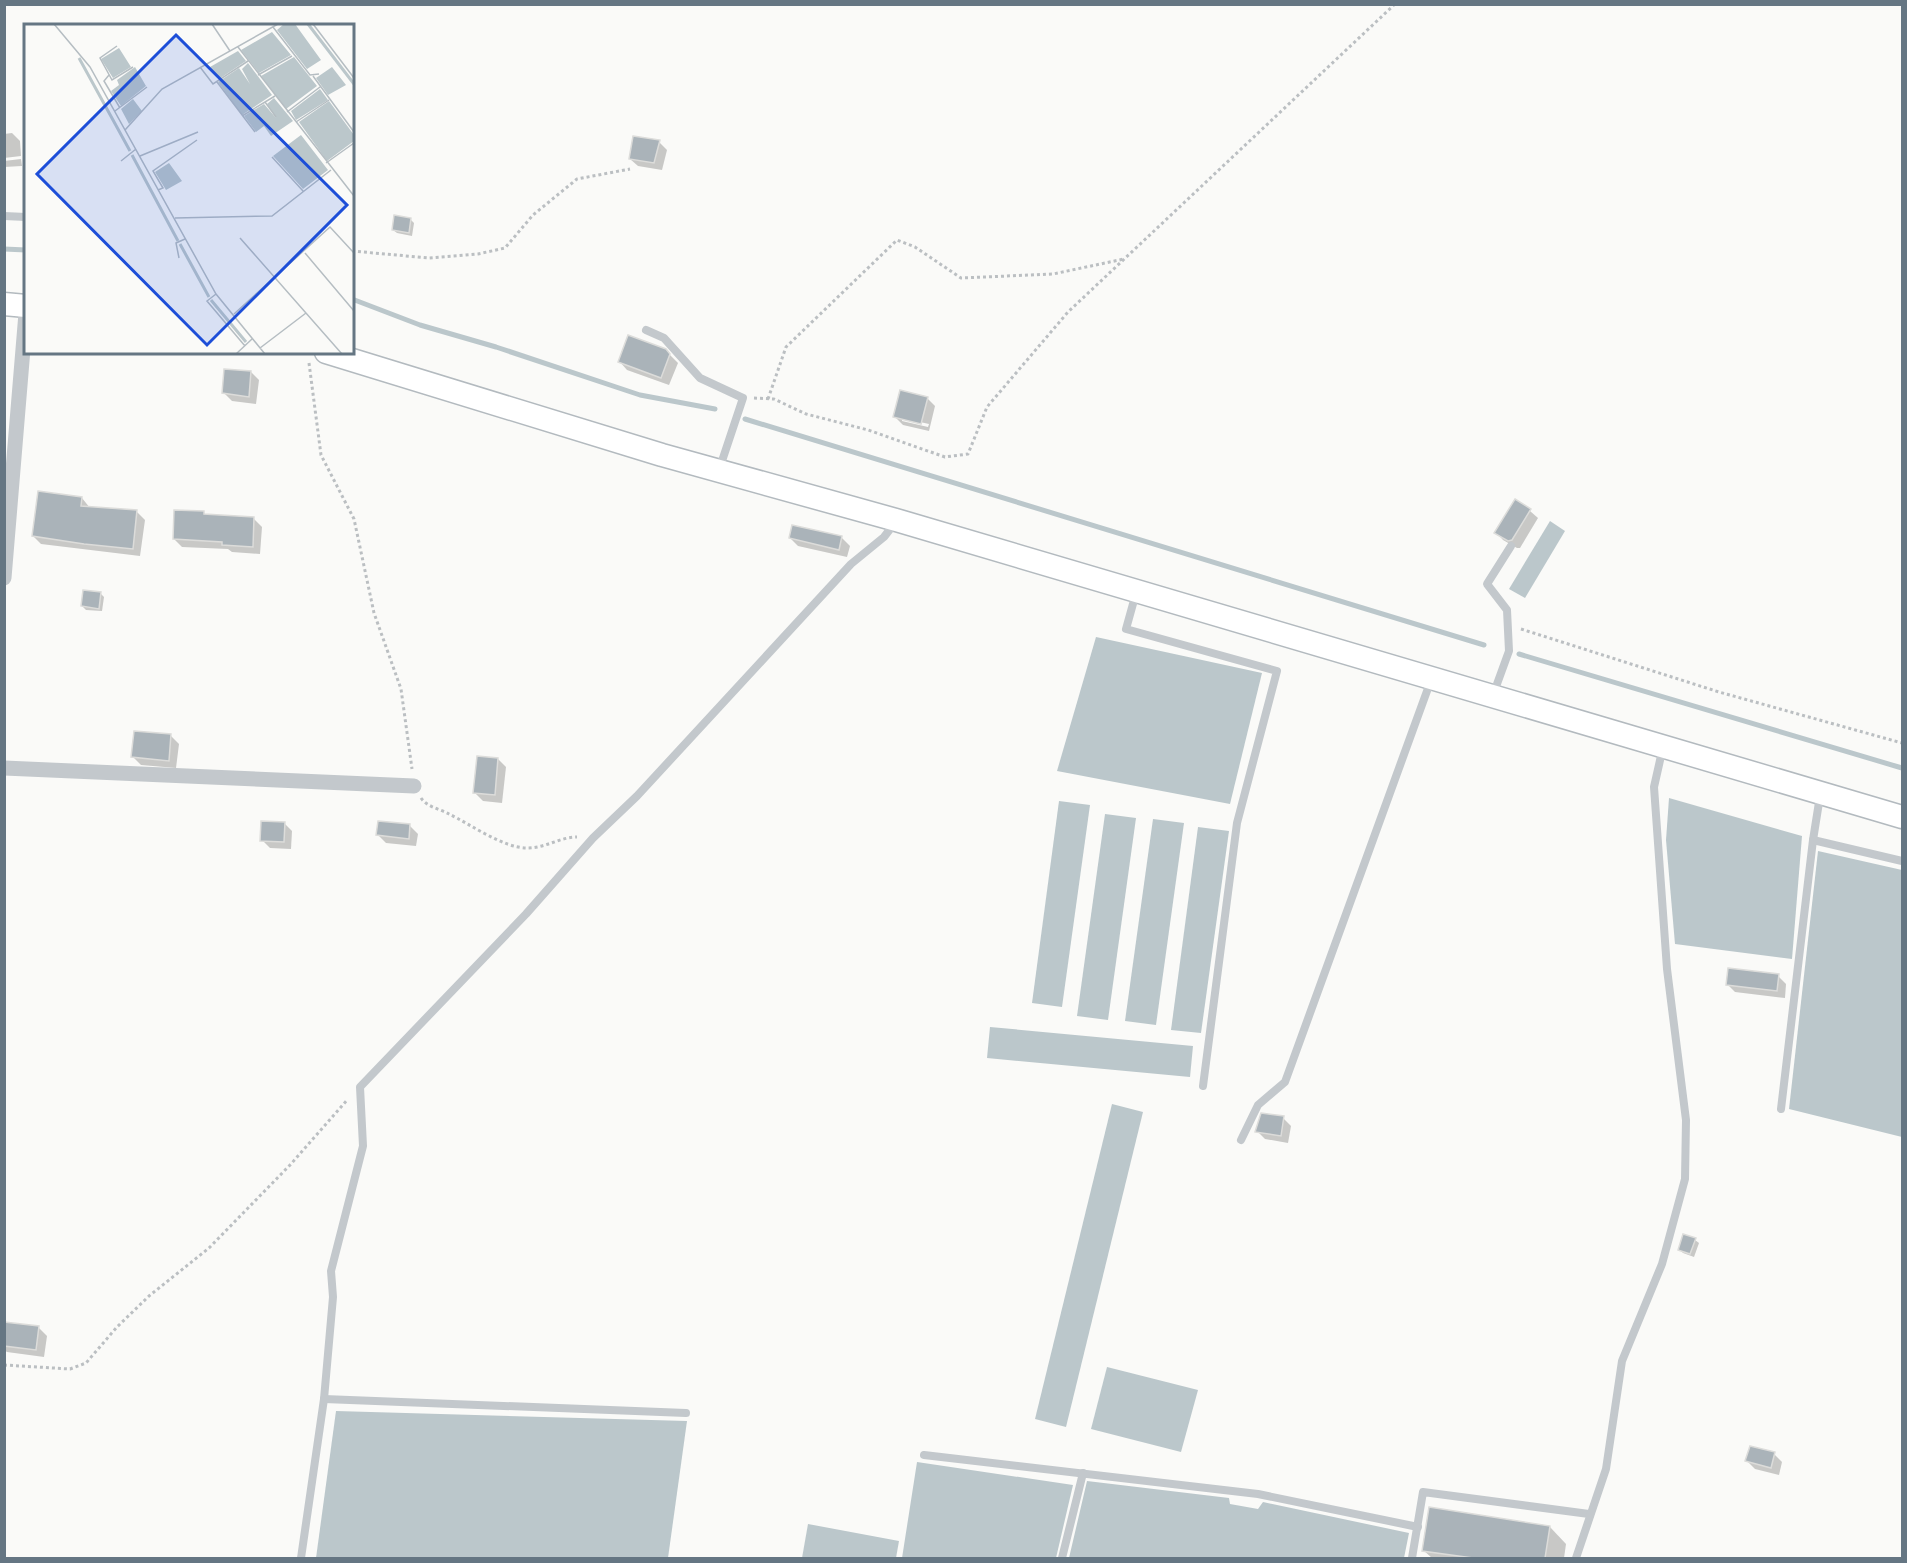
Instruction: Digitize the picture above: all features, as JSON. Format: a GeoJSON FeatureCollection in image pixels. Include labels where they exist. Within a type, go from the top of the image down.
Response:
{"type":"FeatureCollection","features":[{"type":"Feature","properties":{"kind":"main road"},"geometry":{"type":"LineString","coordinates":[[4,304],[24,306]]}},
{"type":"Feature","properties":{"kind":"main road"},"geometry":{"type":"LineString","coordinates":[[333,354],[718,471],[896,520],[1902,817]]}},
{"type":"Feature","properties":{"kind":"street"},"geometry":{"type":"LineString","coordinates":[[4,578],[24,337]]}},
{"type":"Feature","properties":{"kind":"street"},"geometry":{"type":"LineString","coordinates":[[4,768],[414,786]]}},
{"type":"Feature","properties":{"kind":"lane"},"geometry":{"type":"LineString","coordinates":[[4,216],[24,217]]}},
{"type":"Feature","properties":{"kind":"lane"},"geometry":{"type":"LineString","coordinates":[[646,330],[664,338],[700,378],[743,398],[718,471]]}},
{"type":"Feature","properties":{"kind":"lane"},"geometry":{"type":"LineString","coordinates":[[301,1558],[324,1399],[333,1297],[331,1271],[363,1146],[360,1087],[526,914],[593,838],[637,795],[851,564],[884,537],[896,520]]}},
{"type":"Feature","properties":{"kind":"lane"},"geometry":{"type":"LineString","coordinates":[[1492,697],[1509,651],[1508,625],[1507,610],[1487,584],[1511,546]]}},
{"type":"Feature","properties":{"kind":"lane"},"geometry":{"type":"LineString","coordinates":[[1137,591],[1126,629],[1277,671],[1237,823],[1203,1086]]}},
{"type":"Feature","properties":{"kind":"lane"},"geometry":{"type":"LineString","coordinates":[[1241,1140],[1258,1105],[1285,1082],[1432,679]]}},
{"type":"Feature","properties":{"kind":"lane"},"geometry":{"type":"LineString","coordinates":[[1576,1558],[1606,1468],[1622,1361],[1662,1264],[1685,1179],[1686,1120],[1667,969],[1654,787],[1663,746]]}},
{"type":"Feature","properties":{"kind":"lane"},"geometry":{"type":"LineString","coordinates":[[1781,1108],[1813,840],[1821,792]]}},
{"type":"Feature","properties":{"kind":"lane"},"geometry":{"type":"LineString","coordinates":[[1813,840],[1902,861]]}},
{"type":"Feature","properties":{"kind":"lane"},"geometry":{"type":"LineString","coordinates":[[324,1399],[686,1413]]}},
{"type":"Feature","properties":{"kind":"lane"},"geometry":{"type":"LineString","coordinates":[[924,1455],[1258,1494],[1418,1527]]}},
{"type":"Feature","properties":{"kind":"lane"},"geometry":{"type":"LineString","coordinates":[[1062,1558],[1083,1473]]}},
{"type":"Feature","properties":{"kind":"lane"},"geometry":{"type":"LineString","coordinates":[[1412,1558],[1424,1492],[1589,1514]]}},
{"type":"Feature","properties":{"kind":"path"},"geometry":{"type":"LineString","coordinates":[[743,398],[774,399],[806,414],[868,430],[945,457],[968,454],[987,407],[1068,312],[1395,4]]}},
{"type":"Feature","properties":{"kind":"path"},"geometry":{"type":"LineString","coordinates":[[354,251],[429,258],[478,254],[505,248],[533,215],[577,179],[630,169]]}},
{"type":"Feature","properties":{"kind":"path"},"geometry":{"type":"LineString","coordinates":[[768,399],[786,347],[897,240],[915,247],[961,278],[1053,274],[1126,258]]}},
{"type":"Feature","properties":{"kind":"path"},"geometry":{"type":"LineString","coordinates":[[307,354],[321,455],[354,519],[374,613],[401,688],[414,786],[424,803],[449,813],[488,835],[522,848],[542,848],[573,836],[593,838]]}},
{"type":"Feature","properties":{"kind":"path"},"geometry":{"type":"LineString","coordinates":[[1508,625],[1719,692],[1902,743]]}},
{"type":"Feature","properties":{"kind":"path"},"geometry":{"type":"LineString","coordinates":[[4,1365],[70,1370],[86,1363],[117,1327],[149,1296],[209,1248],[291,1164],[360,1087]]}},
{"type":"Feature","properties":{"kind":"shaded area"},"geometry":{"type":"Polygon","coordinates":[[[1550,521],[1565,531],[1525,598],[1509,589],[1550,521]]]}},
{"type":"Feature","properties":{"kind":"shaded area"},"geometry":{"type":"Polygon","coordinates":[[[1096,637],[1262,673],[1230,804],[1057,771],[1096,637]]]}},
{"type":"Feature","properties":{"kind":"shaded area"},"geometry":{"type":"Polygon","coordinates":[[[1669,798],[1802,836],[1792,959],[1675,944],[1666,840],[1669,798]]]}},
{"type":"Feature","properties":{"kind":"shaded area"},"geometry":{"type":"Polygon","coordinates":[[[1059,801],[1090,805],[1062,1007],[1032,1003],[1059,801]]]}},
{"type":"Feature","properties":{"kind":"shaded area"},"geometry":{"type":"Polygon","coordinates":[[[1105,814],[1136,818],[1108,1020],[1077,1016],[1105,814]]]}},
{"type":"Feature","properties":{"kind":"shaded area"},"geometry":{"type":"Polygon","coordinates":[[[1153,819],[1184,823],[1156,1025],[1125,1021],[1153,819]]]}},
{"type":"Feature","properties":{"kind":"shaded area"},"geometry":{"type":"Polygon","coordinates":[[[1198,827],[1229,831],[1201,1033],[1171,1030],[1198,827]]]}},
{"type":"Feature","properties":{"kind":"shaded area"},"geometry":{"type":"Polygon","coordinates":[[[1818,851],[1902,870],[1902,1137],[1789,1109],[1818,851]]]}},
{"type":"Feature","properties":{"kind":"shaded area"},"geometry":{"type":"Polygon","coordinates":[[[990,1027],[1193,1046],[1190,1077],[987,1058],[990,1027]]]}},
{"type":"Feature","properties":{"kind":"shaded area"},"geometry":{"type":"Polygon","coordinates":[[[1112,1104],[1143,1112],[1066,1427],[1035,1419],[1112,1104]]]}},
{"type":"Feature","properties":{"kind":"shaded area"},"geometry":{"type":"Polygon","coordinates":[[[1107,1367],[1198,1390],[1181,1452],[1091,1429],[1107,1367]]]}},
{"type":"Feature","properties":{"kind":"shaded area"},"geometry":{"type":"Polygon","coordinates":[[[336,1411],[687,1421],[668,1558],[316,1558],[336,1411]]]}},
{"type":"Feature","properties":{"kind":"shaded area"},"geometry":{"type":"Polygon","coordinates":[[[917,1462],[1073,1485],[1056,1558],[902,1558],[917,1462]]]}},
{"type":"Feature","properties":{"kind":"shaded area"},"geometry":{"type":"Polygon","coordinates":[[[1087,1481],[1229,1498],[1230,1504],[1258,1509],[1263,1502],[1409,1533],[1404,1558],[1069,1558],[1087,1481]]]}},
{"type":"Feature","properties":{"kind":"shaded area"},"geometry":{"type":"Polygon","coordinates":[[[808,1524],[899,1541],[896,1558],[802,1558],[808,1524]]]}},
{"type":"Feature","properties":{"kind":"building"},"geometry":{"type":"Polygon","coordinates":[[[633,136],[660,140],[654,163],[629,159],[633,136]]]}},
{"type":"Feature","properties":{"kind":"building"},"geometry":{"type":"Polygon","coordinates":[[[394,215],[411,218],[409,233],[392,230],[394,215]]]}},
{"type":"Feature","properties":{"kind":"building"},"geometry":{"type":"Polygon","coordinates":[[[628,335],[666,349],[670,354],[661,378],[618,362],[628,335]]]}},
{"type":"Feature","properties":{"kind":"building"},"geometry":{"type":"Polygon","coordinates":[[[224,369],[251,371],[249,397],[222,393],[224,369]]]}},
{"type":"Feature","properties":{"kind":"building"},"geometry":{"type":"Polygon","coordinates":[[[900,390],[928,397],[921,424],[893,417],[900,390]]]}},
{"type":"Feature","properties":{"kind":"building"},"geometry":{"type":"Polygon","coordinates":[[[38,491],[82,497],[81,506],[137,510],[133,549],[32,536],[38,491]]]}},
{"type":"Feature","properties":{"kind":"building"},"geometry":{"type":"Polygon","coordinates":[[[1515,499],[1531,509],[1512,540],[1508,541],[1494,533],[1515,499]]]}},
{"type":"Feature","properties":{"kind":"building"},"geometry":{"type":"Polygon","coordinates":[[[174,510],[254,517],[253,547],[222,545],[222,542],[173,539],[174,510]]]}},
{"type":"Feature","properties":{"kind":"building"},"geometry":{"type":"Polygon","coordinates":[[[792,525],[842,536],[839,550],[789,538],[792,525]]]}},
{"type":"Feature","properties":{"kind":"building"},"geometry":{"type":"Polygon","coordinates":[[[83,590],[101,592],[99,609],[81,606],[83,590]]]}},
{"type":"Feature","properties":{"kind":"building"},"geometry":{"type":"Polygon","coordinates":[[[134,731],[171,734],[169,761],[131,757],[134,731]]]}},
{"type":"Feature","properties":{"kind":"building"},"geometry":{"type":"Polygon","coordinates":[[[477,756],[498,758],[495,795],[473,793],[477,756]]]}},
{"type":"Feature","properties":{"kind":"building"},"geometry":{"type":"Polygon","coordinates":[[[261,821],[285,822],[284,842],[260,841],[261,821]]]}},
{"type":"Feature","properties":{"kind":"building"},"geometry":{"type":"Polygon","coordinates":[[[378,821],[410,824],[409,839],[376,835],[378,821]]]}},
{"type":"Feature","properties":{"kind":"building"},"geometry":{"type":"Polygon","coordinates":[[[1728,968],[1779,974],[1777,991],[1726,985],[1728,968]]]}},
{"type":"Feature","properties":{"kind":"building"},"geometry":{"type":"Polygon","coordinates":[[[1261,1113],[1284,1116],[1281,1136],[1255,1132],[1261,1113]]]}},
{"type":"Feature","properties":{"kind":"building"},"geometry":{"type":"Polygon","coordinates":[[[1683,1234],[1696,1238],[1690,1254],[1678,1250],[1683,1234]]]}},
{"type":"Feature","properties":{"kind":"building"},"geometry":{"type":"Polygon","coordinates":[[[4,1322],[39,1326],[36,1350],[4,1346],[4,1322]]]}},
{"type":"Feature","properties":{"kind":"building"},"geometry":{"type":"Polygon","coordinates":[[[1750,1446],[1775,1452],[1771,1468],[1745,1461],[1750,1446]]]}},
{"type":"Feature","properties":{"kind":"building"},"geometry":{"type":"Polygon","coordinates":[[[1429,1507],[1550,1526],[1545,1558],[1473,1558],[1422,1551],[1429,1507]]]}},
{"type":"Feature","properties":{"kind":"waterway"},"geometry":{"type":"LineString","coordinates":[[4,249],[24,250]]}},
{"type":"Feature","properties":{"kind":"waterway"},"geometry":{"type":"LineString","coordinates":[[354,300],[420,325],[496,347],[640,395],[715,409]]}},
{"type":"Feature","properties":{"kind":"waterway"},"geometry":{"type":"LineString","coordinates":[[745,419],[1484,645]]}},
{"type":"Feature","properties":{"kind":"waterway"},"geometry":{"type":"LineString","coordinates":[[1519,654],[1902,768]]}}]}
